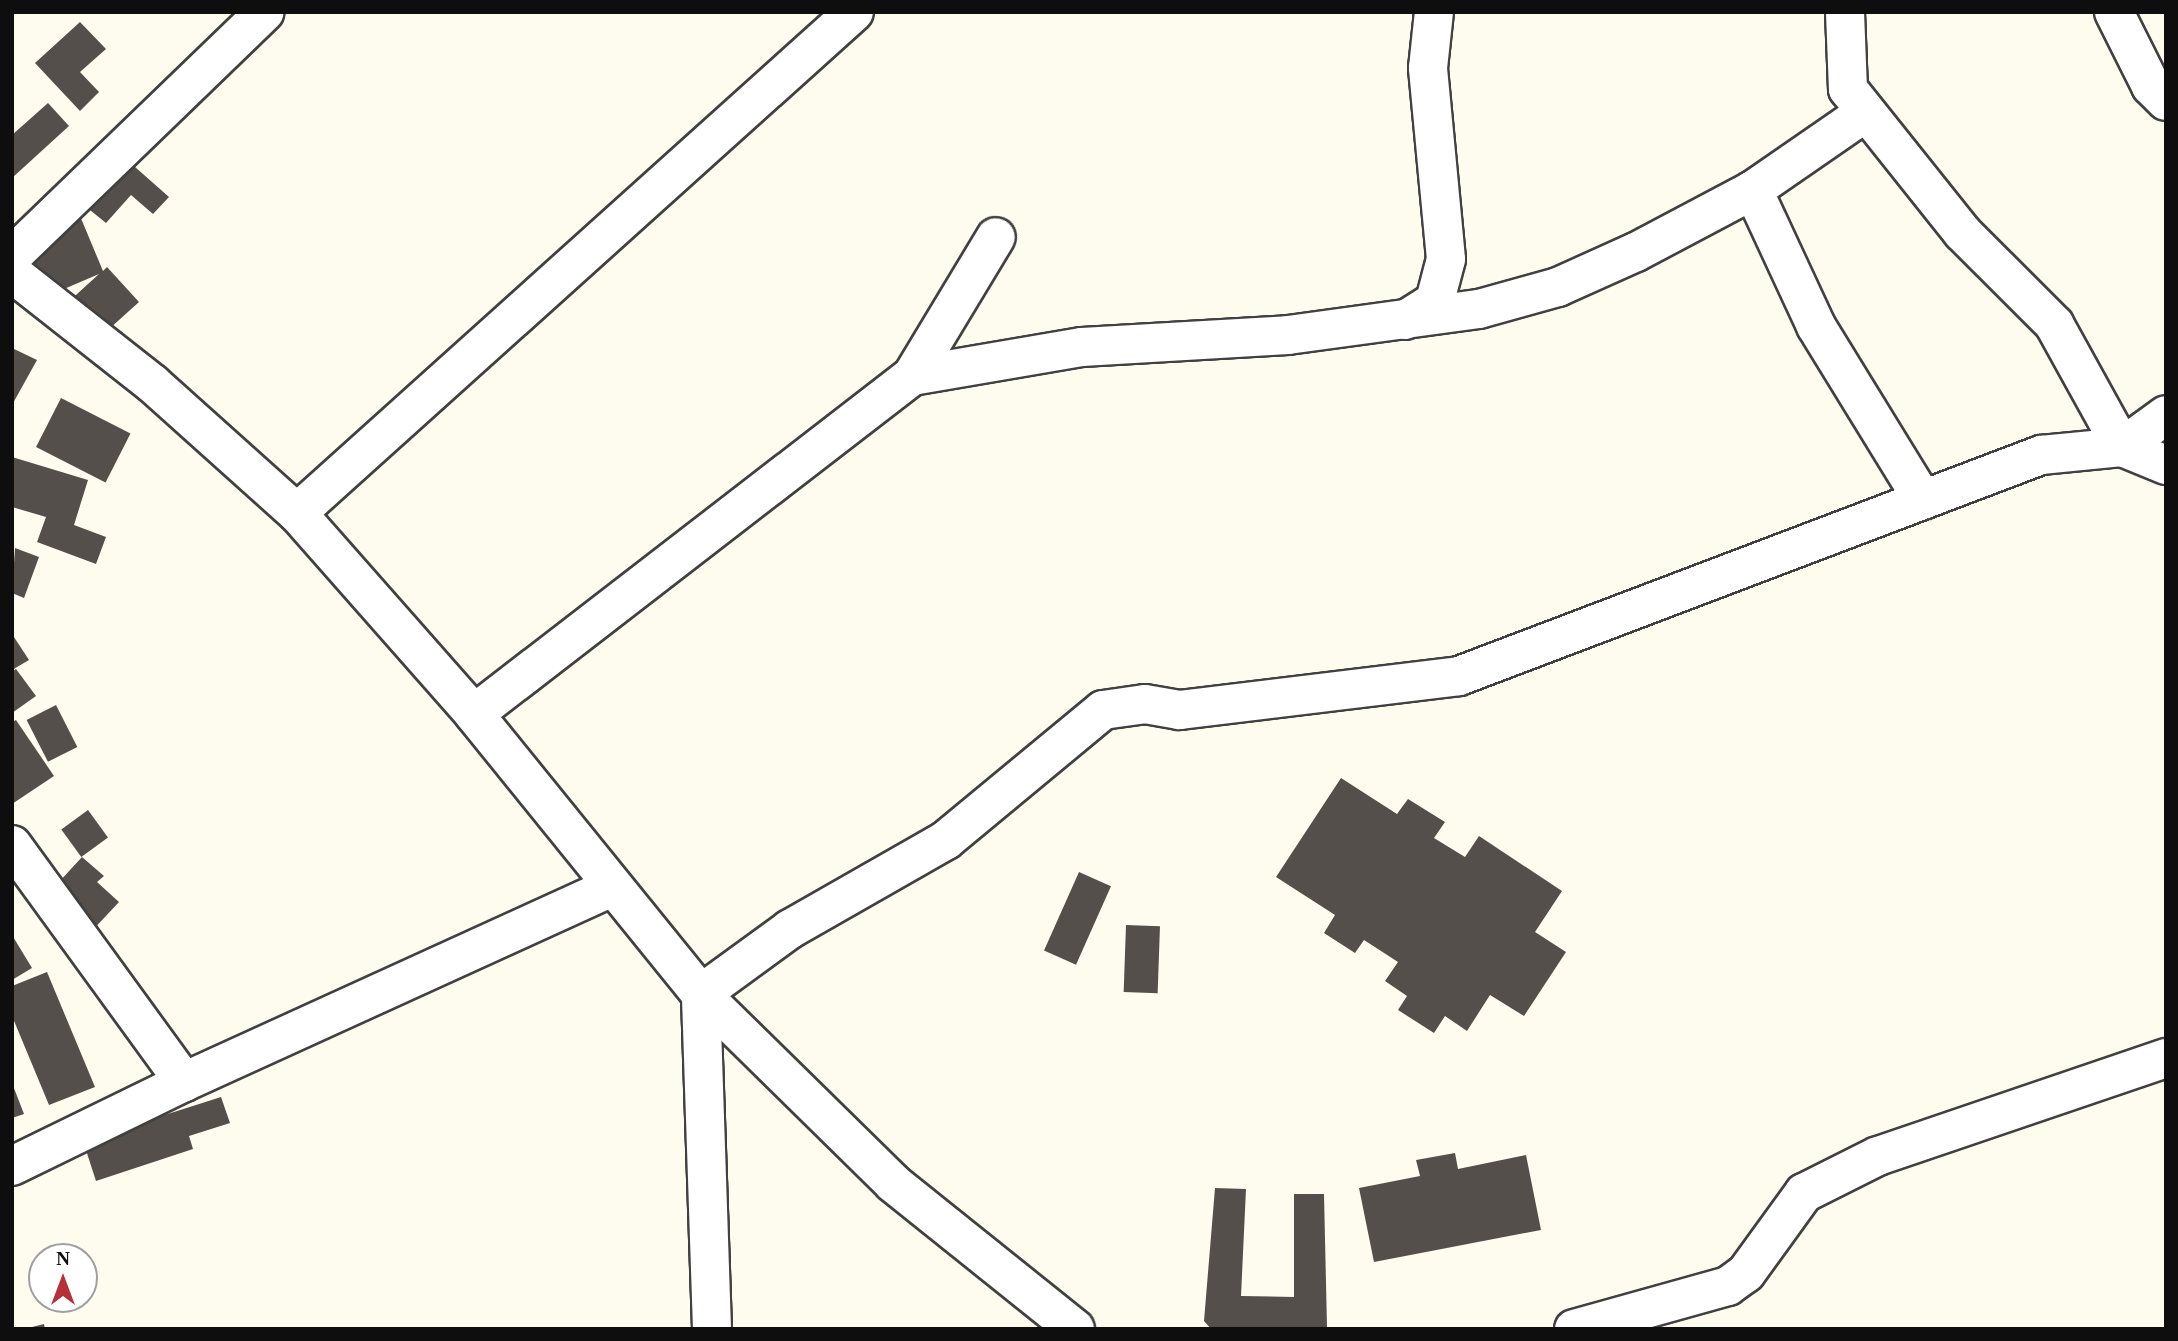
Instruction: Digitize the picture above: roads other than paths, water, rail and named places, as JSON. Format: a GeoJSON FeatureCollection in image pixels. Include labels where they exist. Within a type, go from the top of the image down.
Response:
{"type":"FeatureCollection","features":[{"type":"Feature","properties":{"kind":"street"},"geometry":{"type":"LineString","coordinates":[[12,256],[265,12]]}},
{"type":"Feature","properties":{"kind":"street"},"geometry":{"type":"LineString","coordinates":[[297,513],[854,12]]}},
{"type":"Feature","properties":{"kind":"street"},"geometry":{"type":"LineString","coordinates":[[1405,320],[1435,301],[1446,259],[1428,68],[1434,12]]}},
{"type":"Feature","properties":{"kind":"street"},"geometry":{"type":"LineString","coordinates":[[1845,12],[1848,89],[1963,233],[2054,324],[2122,447]]}},
{"type":"Feature","properties":{"kind":"street"},"geometry":{"type":"LineString","coordinates":[[2114,12],[2151,86],[2166,101]]}},
{"type":"Feature","properties":{"kind":"street"},"geometry":{"type":"LineString","coordinates":[[912,376],[1082,347],[1288,335],[1479,310],[1558,287],[1753,190],[1866,112]]}},
{"type":"Feature","properties":{"kind":"street"},"geometry":{"type":"LineString","coordinates":[[1753,190],[1816,326],[1923,500]]}},
{"type":"Feature","properties":{"kind":"street"},"geometry":{"type":"LineString","coordinates":[[474,714],[912,376],[996,237]]}},
{"type":"Feature","properties":{"kind":"street"},"geometry":{"type":"LineString","coordinates":[[12,273],[153,384],[297,513],[474,714],[611,887],[701,994],[893,1183],[1075,1329]]}},
{"type":"Feature","properties":{"kind":"street"},"geometry":{"type":"LineString","coordinates":[[2122,447],[2166,415]]}},
{"type":"Feature","properties":{"kind":"street"},"geometry":{"type":"LineString","coordinates":[[701,994],[790,929],[946,840],[1103,710],[1145,704],[1179,710],[1459,676],[2041,455],[2122,447],[2166,464]]}},
{"type":"Feature","properties":{"kind":"street"},"geometry":{"type":"LineString","coordinates":[[12,845],[184,1082]]}},
{"type":"Feature","properties":{"kind":"street"},"geometry":{"type":"LineString","coordinates":[[12,1166],[184,1082],[611,887]]}},
{"type":"Feature","properties":{"kind":"street"},"geometry":{"type":"LineString","coordinates":[[701,994],[712,1329]]}},
{"type":"Feature","properties":{"kind":"street"},"geometry":{"type":"LineString","coordinates":[[1574,1329],[1728,1286],[1746,1273],[1804,1193],[1878,1156],[2166,1058]]}}]}
